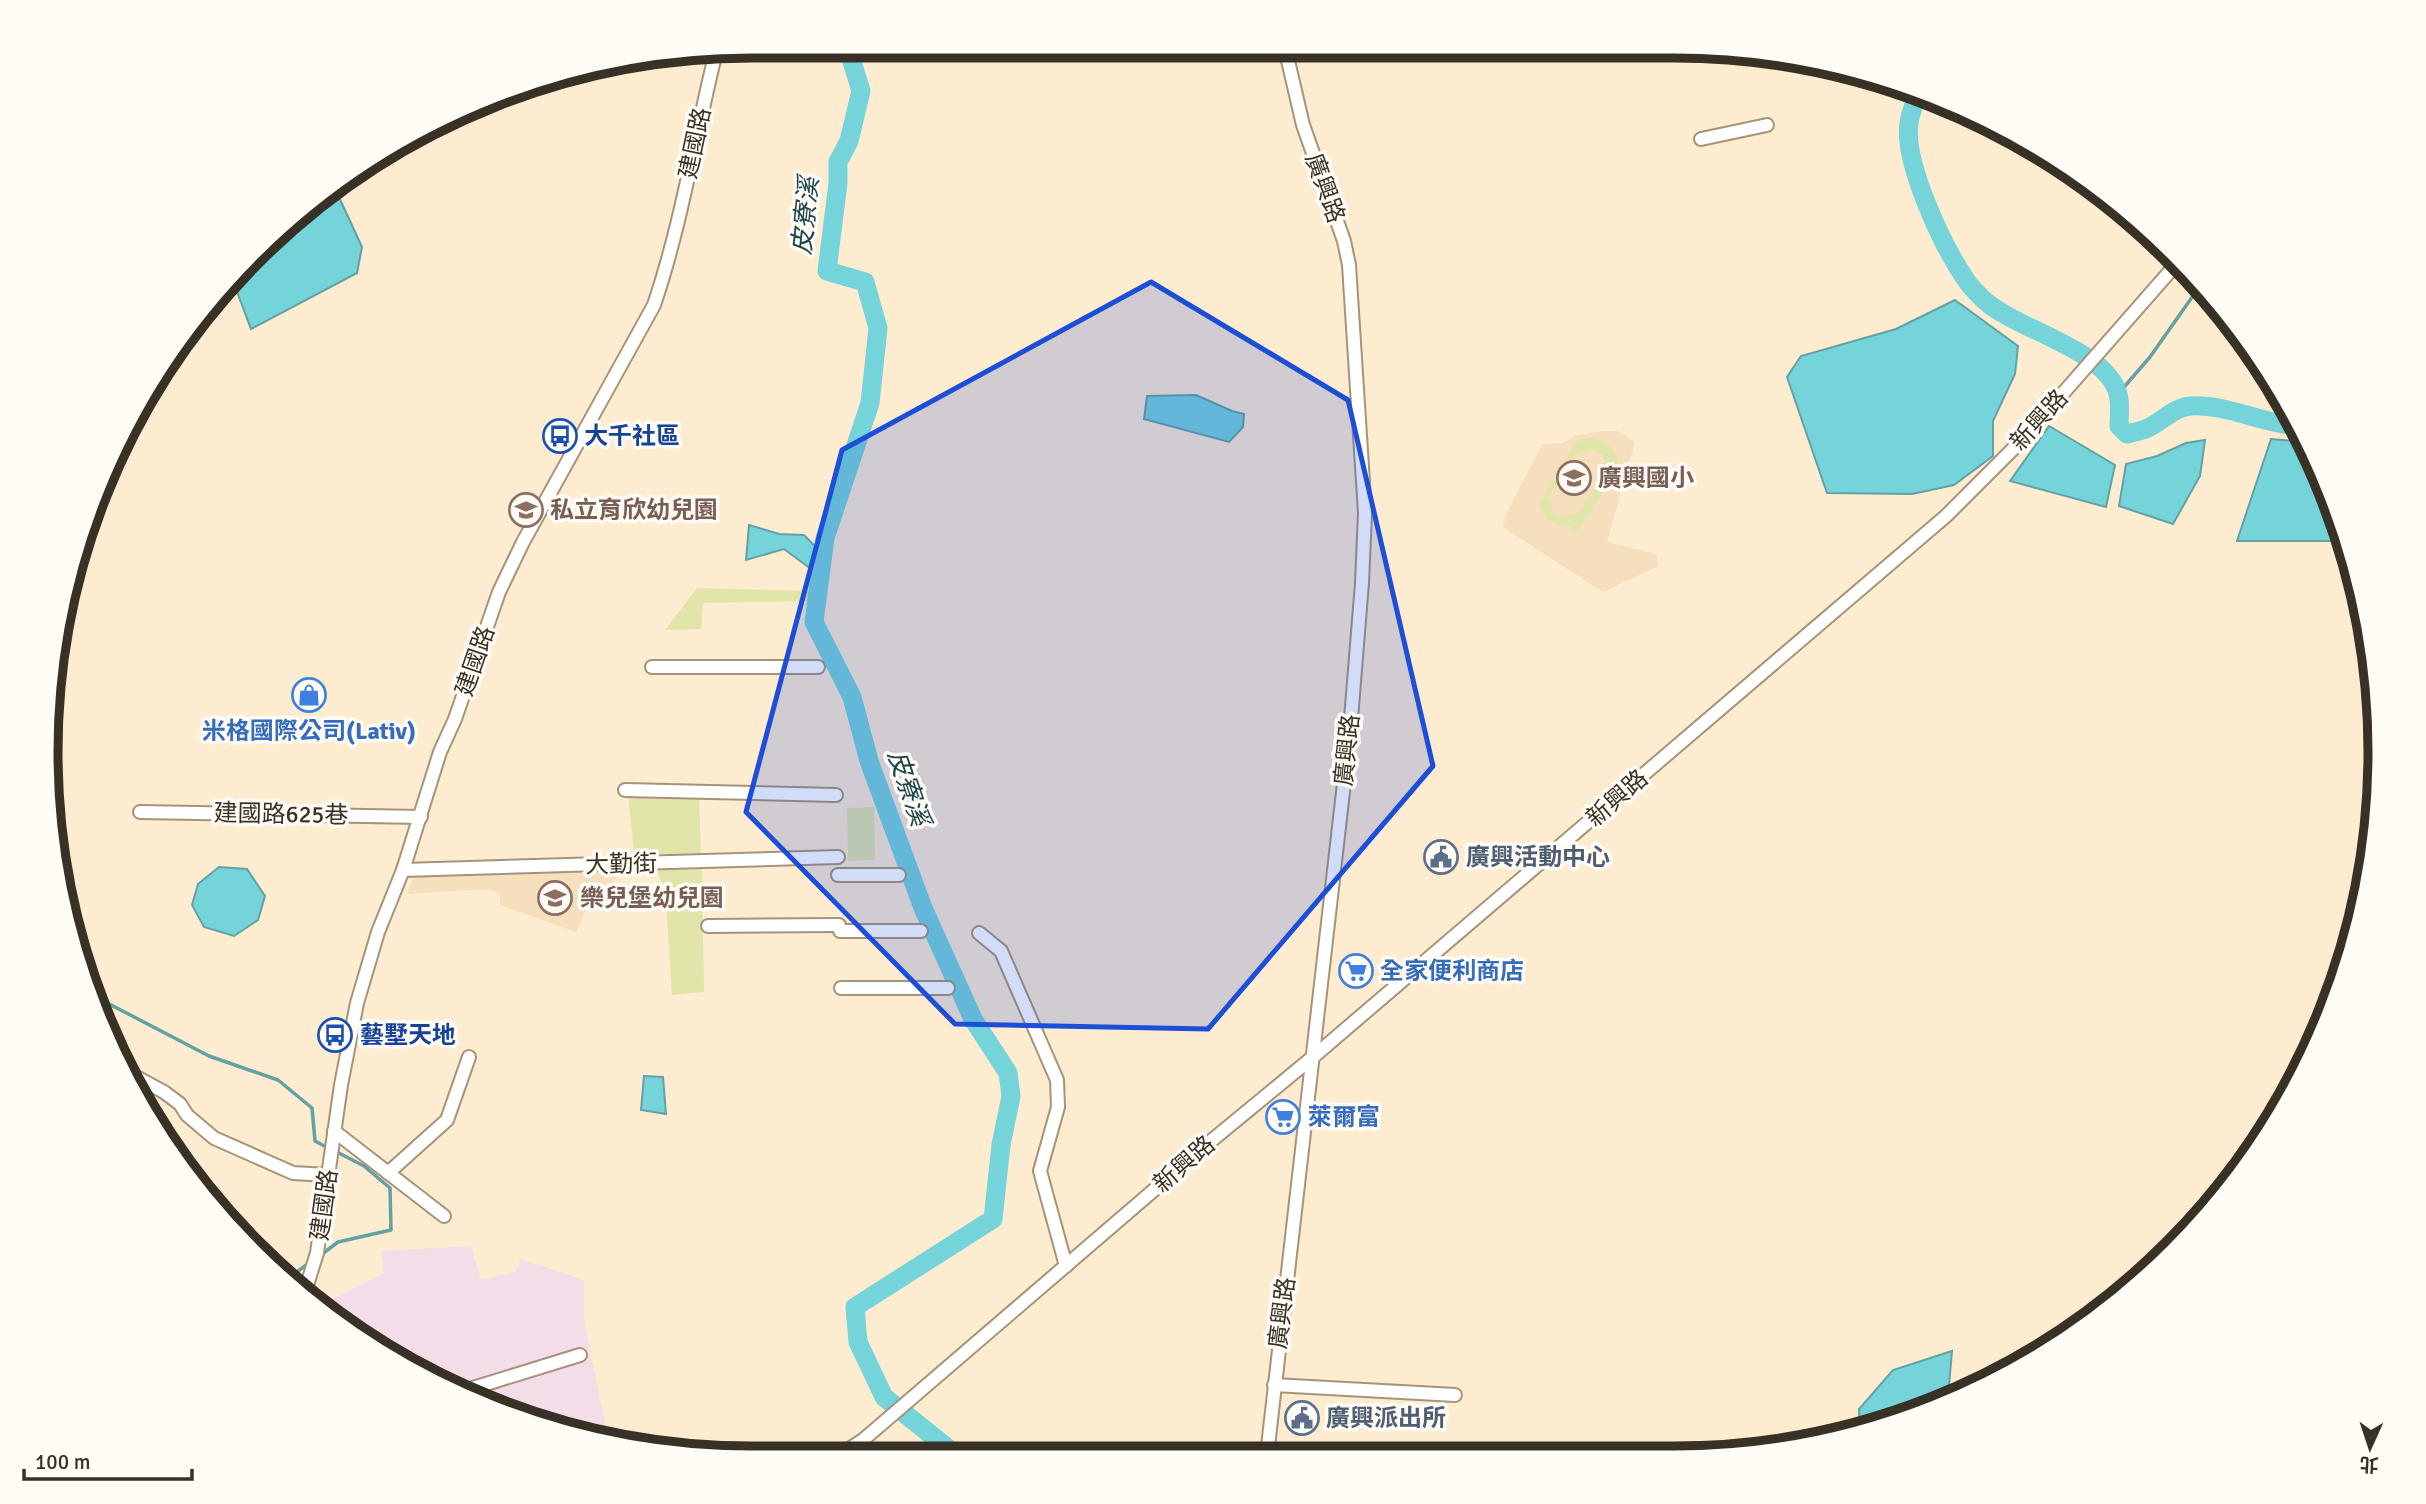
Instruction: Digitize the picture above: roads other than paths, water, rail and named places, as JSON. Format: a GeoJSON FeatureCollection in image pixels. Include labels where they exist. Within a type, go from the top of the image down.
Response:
{"type":"FeatureCollection","features":[{"type":"Feature","properties":{"kind":"street","name":"廣興路"},"geometry":{"type":"LineString","coordinates":[[1268,1446],[1350,732],[1365,513],[1349,265],[1344,241],[1303,125],[1287,58]]}},
{"type":"Feature","properties":{"kind":"street","name":"建國路"},"geometry":{"type":"LineString","coordinates":[[306,1284],[315,1259],[343,1072],[357,1003],[379,932],[421,817],[440,752],[455,719],[499,592],[523,542],[654,305],[690,172],[715,59]]}},
{"type":"Feature","properties":{"kind":"street"},"geometry":{"type":"LineString","coordinates":[[1701,139],[1767,125]]}},
{"type":"Feature","properties":{"kind":"street","name":"新興路"},"geometry":{"type":"LineString","coordinates":[[854,1446],[1946,516],[1993,471],[2172,269]]}},
{"type":"Feature","properties":{"kind":"street"},"geometry":{"type":"LineString","coordinates":[[652,667],[818,667]]}},
{"type":"Feature","properties":{"kind":"street"},"geometry":{"type":"LineString","coordinates":[[625,790],[836,796]]}},
{"type":"Feature","properties":{"kind":"street","name":"建國路625巷"},"geometry":{"type":"LineString","coordinates":[[140,812],[421,817]]}},
{"type":"Feature","properties":{"kind":"street","name":"大勤街"},"geometry":{"type":"LineString","coordinates":[[403,870],[838,857]]}},
{"type":"Feature","properties":{"kind":"street"},"geometry":{"type":"LineString","coordinates":[[838,875],[899,875]]}},
{"type":"Feature","properties":{"kind":"street"},"geometry":{"type":"LineString","coordinates":[[708,926],[921,931]]}},
{"type":"Feature","properties":{"kind":"street"},"geometry":{"type":"LineString","coordinates":[[979,933],[1002,951],[1057,1080],[1058,1107],[1040,1171],[1066,1266]]}},
{"type":"Feature","properties":{"kind":"street"},"geometry":{"type":"LineString","coordinates":[[841,988],[948,988]]}},
{"type":"Feature","properties":{"kind":"street"},"geometry":{"type":"LineString","coordinates":[[388,1173],[447,1120],[469,1057]]}},
{"type":"Feature","properties":{"kind":"street"},"geometry":{"type":"LineString","coordinates":[[140,1079],[164,1092],[214,1138],[293,1173],[328,1175]]}},
{"type":"Feature","properties":{"kind":"street"},"geometry":{"type":"LineString","coordinates":[[333,1144],[388,1173],[444,1216]]}},
{"type":"Feature","properties":{"kind":"street"},"geometry":{"type":"LineString","coordinates":[[474,1388],[580,1355]]}},
{"type":"Feature","properties":{"kind":"street"},"geometry":{"type":"LineString","coordinates":[[1274,1385],[1455,1395]]}},
{"type":"Feature","properties":{"kind":"water"},"geometry":{"type":"Polygon","coordinates":[[[338,195],[362,247],[357,273],[251,329],[236,288],[294,230],[338,195]]]}},
{"type":"Feature","properties":{"kind":"water"},"geometry":{"type":"Polygon","coordinates":[[[1955,300],[2018,346],[2015,374],[1993,421],[1993,456],[1954,485],[1912,494],[1827,493],[1787,377],[1801,356],[1896,329],[1955,300]]]}},
{"type":"Feature","properties":{"kind":"water"},"geometry":{"type":"Polygon","coordinates":[[[1196,395],[1244,414],[1243,427],[1229,442],[1144,419],[1147,396],[1196,395]]]}},
{"type":"Feature","properties":{"kind":"water"},"geometry":{"type":"Polygon","coordinates":[[[2049,426],[2115,465],[2106,507],[2010,481],[2049,426]]]}},
{"type":"Feature","properties":{"kind":"water"},"geometry":{"type":"Polygon","coordinates":[[[2271,439],[2295,441],[2335,541],[2237,541],[2271,439]]]}},
{"type":"Feature","properties":{"kind":"water"},"geometry":{"type":"Polygon","coordinates":[[[2205,440],[2200,476],[2173,524],[2119,506],[2126,464],[2157,456],[2186,443],[2205,440]]]}},
{"type":"Feature","properties":{"kind":"water"},"geometry":{"type":"Polygon","coordinates":[[[749,525],[779,534],[804,535],[816,547],[811,569],[784,549],[746,560],[749,525]]]}},
{"type":"Feature","properties":{"kind":"water"},"geometry":{"type":"Polygon","coordinates":[[[219,867],[247,869],[265,896],[258,920],[234,936],[204,927],[192,905],[198,884],[219,867]]]}},
{"type":"Feature","properties":{"kind":"water"},"geometry":{"type":"Polygon","coordinates":[[[644,1076],[663,1077],[666,1114],[641,1110],[644,1076]]]}},
{"type":"Feature","properties":{"kind":"water"},"geometry":{"type":"Polygon","coordinates":[[[1952,1351],[1949,1389],[1860,1421],[1859,1409],[1893,1370],[1952,1351]]]}},
{"type":"Feature","properties":{"kind":"waterway","name":"皮寮溪"},"geometry":{"type":"LineString","coordinates":[[851,58],[861,91],[849,141],[838,162],[838,183],[827,271],[865,282],[878,328],[870,403],[825,538],[814,622],[852,697],[869,761],[923,908],[973,1019],[1008,1073],[1011,1096],[1001,1145],[993,1219],[855,1307],[858,1342],[884,1397],[945,1446]]}},
{"type":"Feature","properties":{"kind":"waterway"},"geometry":{"type":"LineString","coordinates":[[1915,102],[1909,123],[1909,139],[1918,180],[1935,224],[1968,284],[2000,312],[2060,342],[2097,365],[2110,379],[2118,394],[2119,426],[2127,434],[2146,429],[2174,412],[2191,406],[2218,408],[2285,424]]}},
{"type":"Feature","properties":{"kind":"waterway"},"geometry":{"type":"LineString","coordinates":[[2118,394],[2150,357],[2195,293]]}},
{"type":"Feature","properties":{"kind":"waterway"},"geometry":{"type":"LineString","coordinates":[[105,1002],[209,1056],[278,1080],[312,1108],[315,1141],[328,1148]]}},
{"type":"Feature","properties":{"kind":"waterway"},"geometry":{"type":"LineString","coordinates":[[321,1255],[338,1242],[391,1230],[390,1188],[364,1166],[335,1151]]}},
{"type":"Feature","properties":{"kind":"waterway"},"geometry":{"type":"LineString","coordinates":[[294,1274],[309,1263]]}},
{"type":"Feature","properties":{"kind":"place","name":"大千社區"},"geometry":{"type":"Point","coordinates":[560,436]}},
{"type":"Feature","properties":{"kind":"place","name":"廣興國小"},"geometry":{"type":"Point","coordinates":[1574,478]}},
{"type":"Feature","properties":{"kind":"place","name":"私立育欣幼兒園"},"geometry":{"type":"Point","coordinates":[526,510]}},
{"type":"Feature","properties":{"kind":"place","name":"米格國際公司(Lativ)"},"geometry":{"type":"Point","coordinates":[309,695]}},
{"type":"Feature","properties":{"kind":"place","name":"廣興活動中心"},"geometry":{"type":"Point","coordinates":[1441,857]}},
{"type":"Feature","properties":{"kind":"place","name":"樂兒堡幼兒園"},"geometry":{"type":"Point","coordinates":[555,898]}},
{"type":"Feature","properties":{"kind":"place","name":"全家便利商店"},"geometry":{"type":"Point","coordinates":[1356,971]}},
{"type":"Feature","properties":{"kind":"place","name":"藝墅天地"},"geometry":{"type":"Point","coordinates":[335,1035]}},
{"type":"Feature","properties":{"kind":"place","name":"萊爾富"},"geometry":{"type":"Point","coordinates":[1283,1117]}},
{"type":"Feature","properties":{"kind":"place","name":"廣興派出所"},"geometry":{"type":"Point","coordinates":[1302,1418]}}]}
